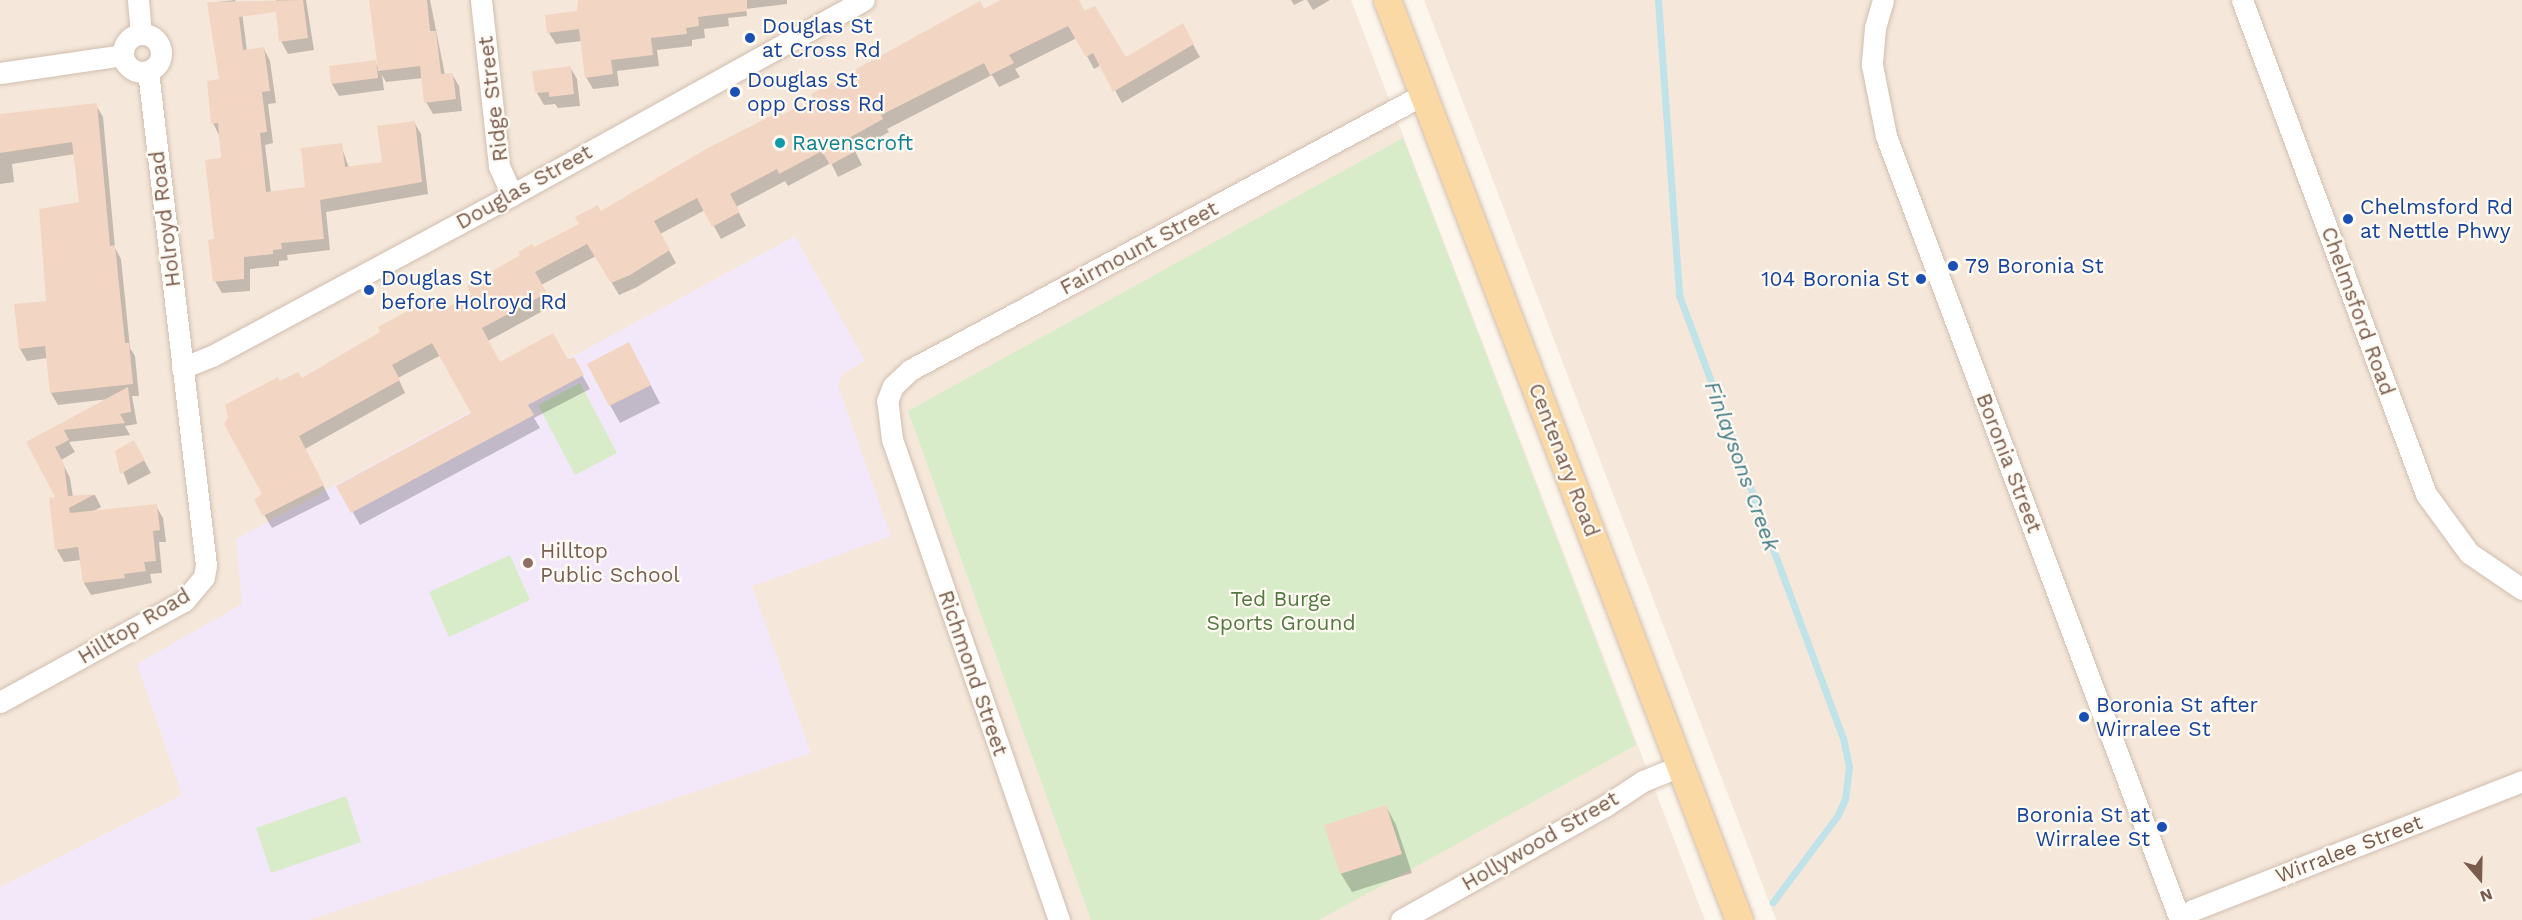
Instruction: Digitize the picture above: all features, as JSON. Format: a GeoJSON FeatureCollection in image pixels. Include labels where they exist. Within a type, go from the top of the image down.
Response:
{"type":"FeatureCollection","features":[{"type":"Feature","properties":{"kind":"main road","name":"Centenary Road"},"geometry":{"type":"LineString","coordinates":[[1387,0],[1739,920]]}},
{"type":"Feature","properties":{"kind":"street"},"geometry":{"type":"LineString","coordinates":[[138,0],[141,34]]}},
{"type":"Feature","properties":{"kind":"street","name":"Ridge Street"},"geometry":{"type":"LineString","coordinates":[[481,0],[499,166],[512,195]]}},
{"type":"Feature","properties":{"kind":"street","name":"Douglas Street"},"geometry":{"type":"LineString","coordinates":[[182,368],[212,356],[512,195],[831,9],[864,0]]}},
{"type":"Feature","properties":{"kind":"street","name":"Boronia Street"},"geometry":{"type":"LineString","coordinates":[[1884,0],[1875,28],[1872,65],[1886,136],[2179,920]]}},
{"type":"Feature","properties":{"kind":"street","name":"Chelmsford Road"},"geometry":{"type":"LineString","coordinates":[[2242,0],[2426,494],[2469,554],[2522,589]]}},
{"type":"Feature","properties":{"kind":"street"},"geometry":{"type":"LineString","coordinates":[[141,34],[155,39],[161,52],[157,65],[148,71],[132,69],[123,55],[128,41],[141,34]]}},
{"type":"Feature","properties":{"kind":"street"},"geometry":{"type":"LineString","coordinates":[[0,73],[105,61],[123,55]]}},
{"type":"Feature","properties":{"kind":"street","name":"Holroyd Road"},"geometry":{"type":"LineString","coordinates":[[148,71],[182,368]]}},
{"type":"Feature","properties":{"kind":"street","name":"Fairmount Street"},"geometry":{"type":"LineString","coordinates":[[889,425],[887,401],[893,386],[910,370],[1424,94]]}},
{"type":"Feature","properties":{"kind":"street","name":"Hilltop Road"},"geometry":{"type":"LineString","coordinates":[[0,702],[184,601],[204,577],[206,565],[182,368]]}},
{"type":"Feature","properties":{"kind":"street","name":"Richmond Street"},"geometry":{"type":"LineString","coordinates":[[889,425],[1059,920]]}},
{"type":"Feature","properties":{"kind":"street","name":"Hollywood Street"},"geometry":{"type":"LineString","coordinates":[[1401,920],[1432,912],[1643,781],[1680,765]]}},
{"type":"Feature","properties":{"kind":"street","name":"Wirralee Street"},"geometry":{"type":"LineString","coordinates":[[2179,920],[2193,910],[2522,781]]}},
{"type":"Feature","properties":{"kind":"shaded area"},"geometry":{"type":"Polygon","coordinates":[[[0,0],[1351,0],[1705,920],[0,920],[0,0]]]}},
{"type":"Feature","properties":{"kind":"shaded area"},"geometry":{"type":"Polygon","coordinates":[[[1424,0],[2522,0],[2522,920],[1776,920],[1424,0]]]}},
{"type":"Feature","properties":{"kind":"shaded area","name":"Hilltop Public School"},"geometry":{"type":"Polygon","coordinates":[[[795,236],[865,361],[842,374],[838,385],[891,536],[752,586],[811,753],[309,920],[0,920],[0,887],[182,795],[137,664],[242,604],[236,539],[795,236]]]}},
{"type":"Feature","properties":{"kind":"green space","name":"Ted Burge Sports Ground"},"geometry":{"type":"Polygon","coordinates":[[[1403,138],[1636,745],[1319,920],[1091,920],[908,411],[1403,138]]]}},
{"type":"Feature","properties":{"kind":"green space"},"geometry":{"type":"Polygon","coordinates":[[[580,383],[617,453],[575,475],[538,405],[580,383]]]}},
{"type":"Feature","properties":{"kind":"green space"},"geometry":{"type":"Polygon","coordinates":[[[510,555],[530,600],[449,637],[429,592],[510,555]]]}},
{"type":"Feature","properties":{"kind":"green space"},"geometry":{"type":"Polygon","coordinates":[[[346,796],[361,842],[271,873],[256,828],[346,796]]]}},
{"type":"Feature","properties":{"kind":"building"},"geometry":{"type":"Polygon","coordinates":[[[303,0],[308,38],[279,42],[276,12],[239,17],[243,50],[264,47],[270,91],[262,92],[267,132],[260,133],[266,192],[305,187],[301,148],[342,143],[345,167],[382,162],[377,126],[415,121],[422,182],[320,200],[324,239],[281,243],[282,249],[273,250],[273,254],[244,257],[244,279],[213,282],[208,240],[214,239],[205,160],[221,158],[218,123],[211,124],[207,81],[219,79],[207,2],[303,0]]]}},
{"type":"Feature","properties":{"kind":"building"},"geometry":{"type":"Polygon","coordinates":[[[369,0],[427,0],[430,31],[436,31],[441,74],[453,73],[456,99],[424,103],[420,66],[378,71],[369,0]]]}},
{"type":"Feature","properties":{"kind":"building"},"geometry":{"type":"Polygon","coordinates":[[[578,0],[747,0],[747,11],[698,17],[699,26],[686,28],[687,34],[651,38],[653,55],[611,60],[613,74],[585,78],[579,29],[547,33],[545,15],[577,11],[578,0]]]}},
{"type":"Feature","properties":{"kind":"building"},"geometry":{"type":"Polygon","coordinates":[[[1000,0],[1079,0],[1084,11],[1095,6],[1126,57],[1183,23],[1194,44],[1113,92],[1093,53],[1086,57],[1068,26],[1009,55],[1014,63],[990,75],[984,63],[881,115],[883,119],[849,138],[856,151],[830,165],[822,151],[779,174],[777,169],[730,194],[740,212],[712,227],[697,198],[654,221],[670,250],[630,275],[611,283],[587,244],[535,272],[547,293],[482,328],[500,362],[553,333],[568,360],[574,357],[584,375],[528,405],[534,415],[351,513],[336,486],[471,413],[432,343],[392,365],[400,380],[299,436],[324,485],[263,516],[254,500],[262,494],[224,424],[228,418],[225,405],[278,377],[280,381],[298,372],[302,378],[380,332],[378,327],[433,297],[440,311],[471,294],[467,286],[520,255],[518,252],[532,244],[534,247],[579,224],[575,217],[598,205],[601,211],[706,149],[780,111],[782,115],[813,99],[811,94],[980,1],[984,9],[1000,0]]]}},
{"type":"Feature","properties":{"kind":"building"},"geometry":{"type":"Polygon","coordinates":[[[376,60],[378,78],[331,84],[329,66],[376,60]]]}},
{"type":"Feature","properties":{"kind":"building"},"geometry":{"type":"Polygon","coordinates":[[[571,66],[574,94],[549,97],[549,92],[535,93],[532,71],[571,66]]]}},
{"type":"Feature","properties":{"kind":"building"},"geometry":{"type":"Polygon","coordinates":[[[97,103],[110,246],[115,245],[125,343],[129,343],[133,384],[50,393],[45,346],[19,349],[14,304],[46,301],[39,209],[79,202],[72,142],[0,153],[0,114],[97,103]]]}},
{"type":"Feature","properties":{"kind":"building"},"geometry":{"type":"Polygon","coordinates":[[[629,342],[651,385],[609,406],[587,364],[629,342]]]}},
{"type":"Feature","properties":{"kind":"building"},"geometry":{"type":"Polygon","coordinates":[[[128,387],[131,412],[120,414],[125,423],[64,430],[69,440],[55,447],[64,464],[68,496],[95,494],[69,508],[70,513],[157,504],[160,530],[153,531],[156,561],[144,562],[146,571],[124,574],[125,578],[83,583],[78,547],[55,550],[49,498],[55,497],[26,442],[128,387]]]}},
{"type":"Feature","properties":{"kind":"building"},"geometry":{"type":"Polygon","coordinates":[[[134,440],[145,460],[120,474],[115,451],[134,440]]]}},
{"type":"Feature","properties":{"kind":"building"},"geometry":{"type":"Polygon","coordinates":[[[1386,805],[1402,854],[1340,874],[1324,825],[1386,805]]]}},
{"type":"Feature","properties":{"kind":"waterway","name":"Finlaysons Creek"},"geometry":{"type":"LineString","coordinates":[[1658,0],[1679,295],[1843,738],[1849,767],[1845,799],[1838,815],[1773,902]]}},
{"type":"Feature","properties":{"kind":"place","name":"Douglas St at Cross Rd"},"geometry":{"type":"Point","coordinates":[750,38]}},
{"type":"Feature","properties":{"kind":"place","name":"Douglas St opp Cross Rd"},"geometry":{"type":"Point","coordinates":[735,92]}},
{"type":"Feature","properties":{"kind":"place","name":"Ravenscroft"},"geometry":{"type":"Point","coordinates":[780,143]}},
{"type":"Feature","properties":{"kind":"place","name":"Chelmsford Rd at Nettle Phwy"},"geometry":{"type":"Point","coordinates":[2348,219]}},
{"type":"Feature","properties":{"kind":"place","name":"79 Boronia St"},"geometry":{"type":"Point","coordinates":[1953,266]}},
{"type":"Feature","properties":{"kind":"place","name":"104 Boronia St"},"geometry":{"type":"Point","coordinates":[1921,279]}},
{"type":"Feature","properties":{"kind":"place","name":"Douglas St before Holroyd Rd"},"geometry":{"type":"Point","coordinates":[369,290]}},
{"type":"Feature","properties":{"kind":"place","name":"Hilltop Public School"},"geometry":{"type":"Point","coordinates":[528,563]}},
{"type":"Feature","properties":{"kind":"place","name":"Boronia St after Wirralee St"},"geometry":{"type":"Point","coordinates":[2084,717]}},
{"type":"Feature","properties":{"kind":"place","name":"Boronia St at Wirralee St"},"geometry":{"type":"Point","coordinates":[2162,827]}}]}
